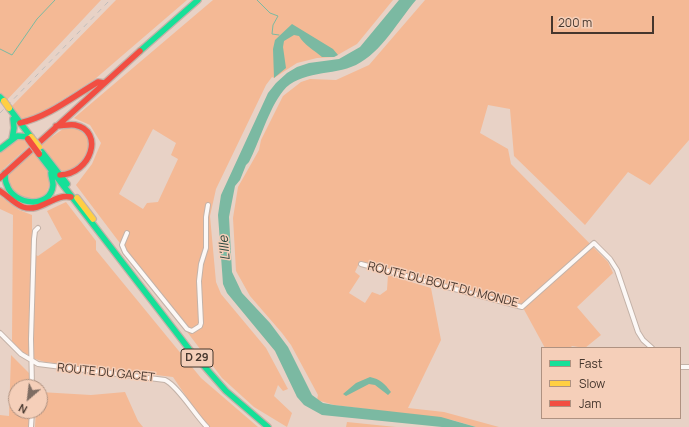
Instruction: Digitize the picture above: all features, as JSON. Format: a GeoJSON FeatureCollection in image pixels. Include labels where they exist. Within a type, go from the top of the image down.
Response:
{"type":"FeatureCollection","features":[{"type":"Feature","properties":{"kind":"main road"},"geometry":{"type":"LineString","coordinates":[[64,188],[51,192],[40,202],[25,202],[12,194],[6,188],[2,175],[198,0]]}},
{"type":"Feature","properties":{"kind":"main road"},"geometry":{"type":"LineString","coordinates":[[20,123],[34,120],[98,82],[104,83]]}},
{"type":"Feature","properties":{"kind":"main road","name":"D 29"},"geometry":{"type":"LineString","coordinates":[[2,101],[20,123],[28,137]]}},
{"type":"Feature","properties":{"kind":"main road","name":"D 29"},"geometry":{"type":"LineString","coordinates":[[8,109],[13,120],[60,176],[73,196],[207,370],[231,395],[268,427]]}},
{"type":"Feature","properties":{"kind":"main road"},"geometry":{"type":"LineString","coordinates":[[12,139],[14,126],[13,120]]}},
{"type":"Feature","properties":{"kind":"main road"},"geometry":{"type":"LineString","coordinates":[[56,126],[79,126],[89,135],[92,144],[92,152],[84,164],[70,175],[60,176]]}},
{"type":"Feature","properties":{"kind":"main road"},"geometry":{"type":"LineString","coordinates":[[0,148],[17,135],[28,137]]}},
{"type":"Feature","properties":{"kind":"main road","name":"D 29"},"geometry":{"type":"LineString","coordinates":[[40,153],[64,188],[73,196]]}},
{"type":"Feature","properties":{"kind":"main road"},"geometry":{"type":"LineString","coordinates":[[50,169],[53,180],[51,192]]}},
{"type":"Feature","properties":{"kind":"main road"},"geometry":{"type":"LineString","coordinates":[[0,183],[3,193],[19,205],[31,208],[44,206],[61,196],[73,196]]}},
{"type":"Feature","properties":{"kind":"street"},"geometry":{"type":"LineString","coordinates":[[127,233],[122,245],[125,252],[187,329],[192,331],[200,326],[201,323],[199,281],[201,264],[206,248],[206,217],[208,205]]}},
{"type":"Feature","properties":{"kind":"street"},"geometry":{"type":"LineString","coordinates":[[32,379],[35,231],[38,228]]}},
{"type":"Feature","properties":{"kind":"street","name":"ROUTE DU BOUT DU MONDE"},"geometry":{"type":"LineString","coordinates":[[361,264],[522,307],[594,243],[614,264],[638,332],[643,340],[651,347]]}},
{"type":"Feature","properties":{"kind":"street","name":"ROUTE DU GACET"},"geometry":{"type":"LineString","coordinates":[[0,333],[31,362],[53,367],[165,380],[174,386],[194,413],[207,427]]}},
{"type":"Feature","properties":{"kind":"shaded area"},"geometry":{"type":"Polygon","coordinates":[[[0,0],[101,0],[6,101],[0,93],[0,0]]]}},
{"type":"Feature","properties":{"kind":"shaded area"},"geometry":{"type":"Polygon","coordinates":[[[116,0],[187,0],[95,79],[33,118],[22,120],[11,107],[116,0]]]}},
{"type":"Feature","properties":{"kind":"shaded area"},"geometry":{"type":"Polygon","coordinates":[[[213,0],[393,0],[357,44],[334,57],[317,58],[297,63],[274,78],[272,77],[266,85],[216,189],[210,216],[216,282],[221,294],[266,348],[288,389],[283,391],[278,385],[274,396],[292,413],[287,427],[254,407],[222,378],[76,185],[92,164],[101,143],[90,125],[74,118],[213,0]],[[153,129],[119,194],[143,209],[147,203],[158,202],[178,159],[171,155],[176,143],[153,129]]]}},
{"type":"Feature","properties":{"kind":"shaded area"},"geometry":{"type":"Polygon","coordinates":[[[425,0],[689,0],[689,140],[650,185],[628,172],[585,225],[514,156],[510,109],[488,105],[480,133],[508,149],[511,164],[608,262],[613,273],[577,307],[601,335],[586,347],[544,347],[521,304],[360,261],[355,272],[360,276],[349,293],[365,303],[372,292],[380,295],[387,290],[388,275],[431,288],[441,340],[408,408],[444,412],[499,427],[476,427],[452,420],[334,405],[317,400],[318,395],[291,345],[250,296],[236,271],[233,218],[238,187],[259,150],[261,140],[283,96],[301,82],[310,79],[336,80],[369,65],[425,0]]]}},
{"type":"Feature","properties":{"kind":"shaded area"},"geometry":{"type":"Polygon","coordinates":[[[70,127],[78,128],[89,139],[89,145],[84,160],[67,174],[61,172],[40,145],[63,129],[70,127]]]}},
{"type":"Feature","properties":{"kind":"shaded area"},"geometry":{"type":"Polygon","coordinates":[[[18,137],[25,138],[30,145],[0,172],[0,151],[18,137]]]}},
{"type":"Feature","properties":{"kind":"shaded area"},"geometry":{"type":"Polygon","coordinates":[[[34,151],[45,165],[51,179],[48,190],[44,196],[28,201],[13,192],[9,186],[7,176],[34,151]]]}},
{"type":"Feature","properties":{"kind":"shaded area"},"geometry":{"type":"Polygon","coordinates":[[[0,196],[19,210],[32,215],[32,253],[38,256],[62,239],[47,211],[66,202],[96,241],[96,250],[201,378],[258,427],[210,427],[198,414],[173,377],[45,362],[32,358],[27,354],[23,354],[12,341],[13,215],[0,209],[0,196]]]}},
{"type":"Feature","properties":{"kind":"shaded area"},"geometry":{"type":"Polygon","coordinates":[[[11,355],[30,374],[30,379],[10,379],[11,355]]]}},
{"type":"Feature","properties":{"kind":"shaded area"},"geometry":{"type":"Polygon","coordinates":[[[48,392],[91,395],[125,392],[138,421],[143,427],[35,427],[36,419],[48,419],[48,392]]]}},
{"type":"Feature","properties":{"kind":"shaded area"},"geometry":{"type":"Polygon","coordinates":[[[0,415],[8,416],[8,419],[29,419],[29,427],[0,427],[0,415]]]}},
{"type":"Feature","properties":{"kind":"shaded area"},"geometry":{"type":"Polygon","coordinates":[[[347,422],[396,427],[346,427],[347,422]]]}},
{"type":"Feature","properties":{"kind":"water","name":"L'Ille"},"geometry":{"type":"Polygon","coordinates":[[[399,0],[416,0],[389,36],[374,52],[356,65],[337,71],[308,76],[298,80],[290,84],[278,98],[253,154],[246,165],[240,180],[235,186],[229,217],[232,272],[242,293],[270,323],[288,347],[312,395],[323,403],[441,417],[476,427],[442,427],[322,415],[304,405],[297,397],[275,351],[227,293],[223,284],[218,215],[221,195],[268,93],[287,73],[297,67],[309,63],[339,59],[360,47],[399,0]]]}},
{"type":"Feature","properties":{"kind":"water"},"geometry":{"type":"Polygon","coordinates":[[[292,24],[333,49],[338,55],[334,57],[322,57],[306,45],[299,36],[294,35],[284,41],[283,47],[286,68],[274,78],[273,49],[275,40],[292,24]]]}},
{"type":"Feature","properties":{"kind":"water"},"geometry":{"type":"Polygon","coordinates":[[[370,377],[382,382],[391,392],[388,395],[375,385],[369,384],[346,396],[343,394],[356,383],[370,377]]]}},
{"type":"Feature","properties":{"kind":"waterway"},"geometry":{"type":"LineString","coordinates":[[0,49],[12,55],[37,19],[55,0]]}},
{"type":"Feature","properties":{"kind":"waterway"},"geometry":{"type":"LineString","coordinates":[[257,0],[270,13],[278,16],[273,25],[272,34],[279,35]]}},
{"type":"Feature","properties":{"kind":"railway"},"geometry":{"type":"LineString","coordinates":[[0,113],[110,0]]}},
{"type":"Feature","properties":{"kind":"traffic: fast"},"geometry":{"type":"LineString","coordinates":[[140,51],[198,0]]}},
{"type":"Feature","properties":{"kind":"traffic: fast"},"geometry":{"type":"LineString","coordinates":[[0,97],[4,101]]}},
{"type":"Feature","properties":{"kind":"traffic: fast"},"geometry":{"type":"LineString","coordinates":[[9,108],[31,137]]}},
{"type":"Feature","properties":{"kind":"traffic: fast"},"geometry":{"type":"LineString","coordinates":[[12,139],[14,128],[13,119]]}},
{"type":"Feature","properties":{"kind":"traffic: fast"},"geometry":{"type":"LineString","coordinates":[[0,149],[17,136],[31,137]]}},
{"type":"Feature","properties":{"kind":"traffic: fast"},"geometry":{"type":"LineString","coordinates":[[42,152],[67,184]]}},
{"type":"Feature","properties":{"kind":"traffic: fast"},"geometry":{"type":"LineString","coordinates":[[39,154],[189,349],[226,391],[268,427]]}},
{"type":"Feature","properties":{"kind":"traffic: fast"},"geometry":{"type":"LineString","coordinates":[[5,173],[6,182],[11,192],[16,197],[32,202],[46,198],[51,193],[53,185],[51,173]]}},
{"type":"Feature","properties":{"kind":"traffic: slow"},"geometry":{"type":"LineString","coordinates":[[4,101],[9,108]]}},
{"type":"Feature","properties":{"kind":"traffic: slow"},"geometry":{"type":"LineString","coordinates":[[31,137],[39,147]]}},
{"type":"Feature","properties":{"kind":"traffic: slow"},"geometry":{"type":"LineString","coordinates":[[77,198],[93,219]]}},
{"type":"Feature","properties":{"kind":"traffic: jam"},"geometry":{"type":"LineString","coordinates":[[0,178],[140,51]]}},
{"type":"Feature","properties":{"kind":"traffic: jam"},"geometry":{"type":"LineString","coordinates":[[20,123],[51,111],[98,82],[104,83]]}},
{"type":"Feature","properties":{"kind":"traffic: jam"},"geometry":{"type":"LineString","coordinates":[[56,126],[75,125],[84,129],[90,135],[92,143],[90,152],[80,168],[71,173],[60,175]]}},
{"type":"Feature","properties":{"kind":"traffic: jam"},"geometry":{"type":"LineString","coordinates":[[28,139],[39,154]]}},
{"type":"Feature","properties":{"kind":"traffic: jam"},"geometry":{"type":"LineString","coordinates":[[0,191],[20,206],[30,208],[59,198],[71,197]]}}]}
